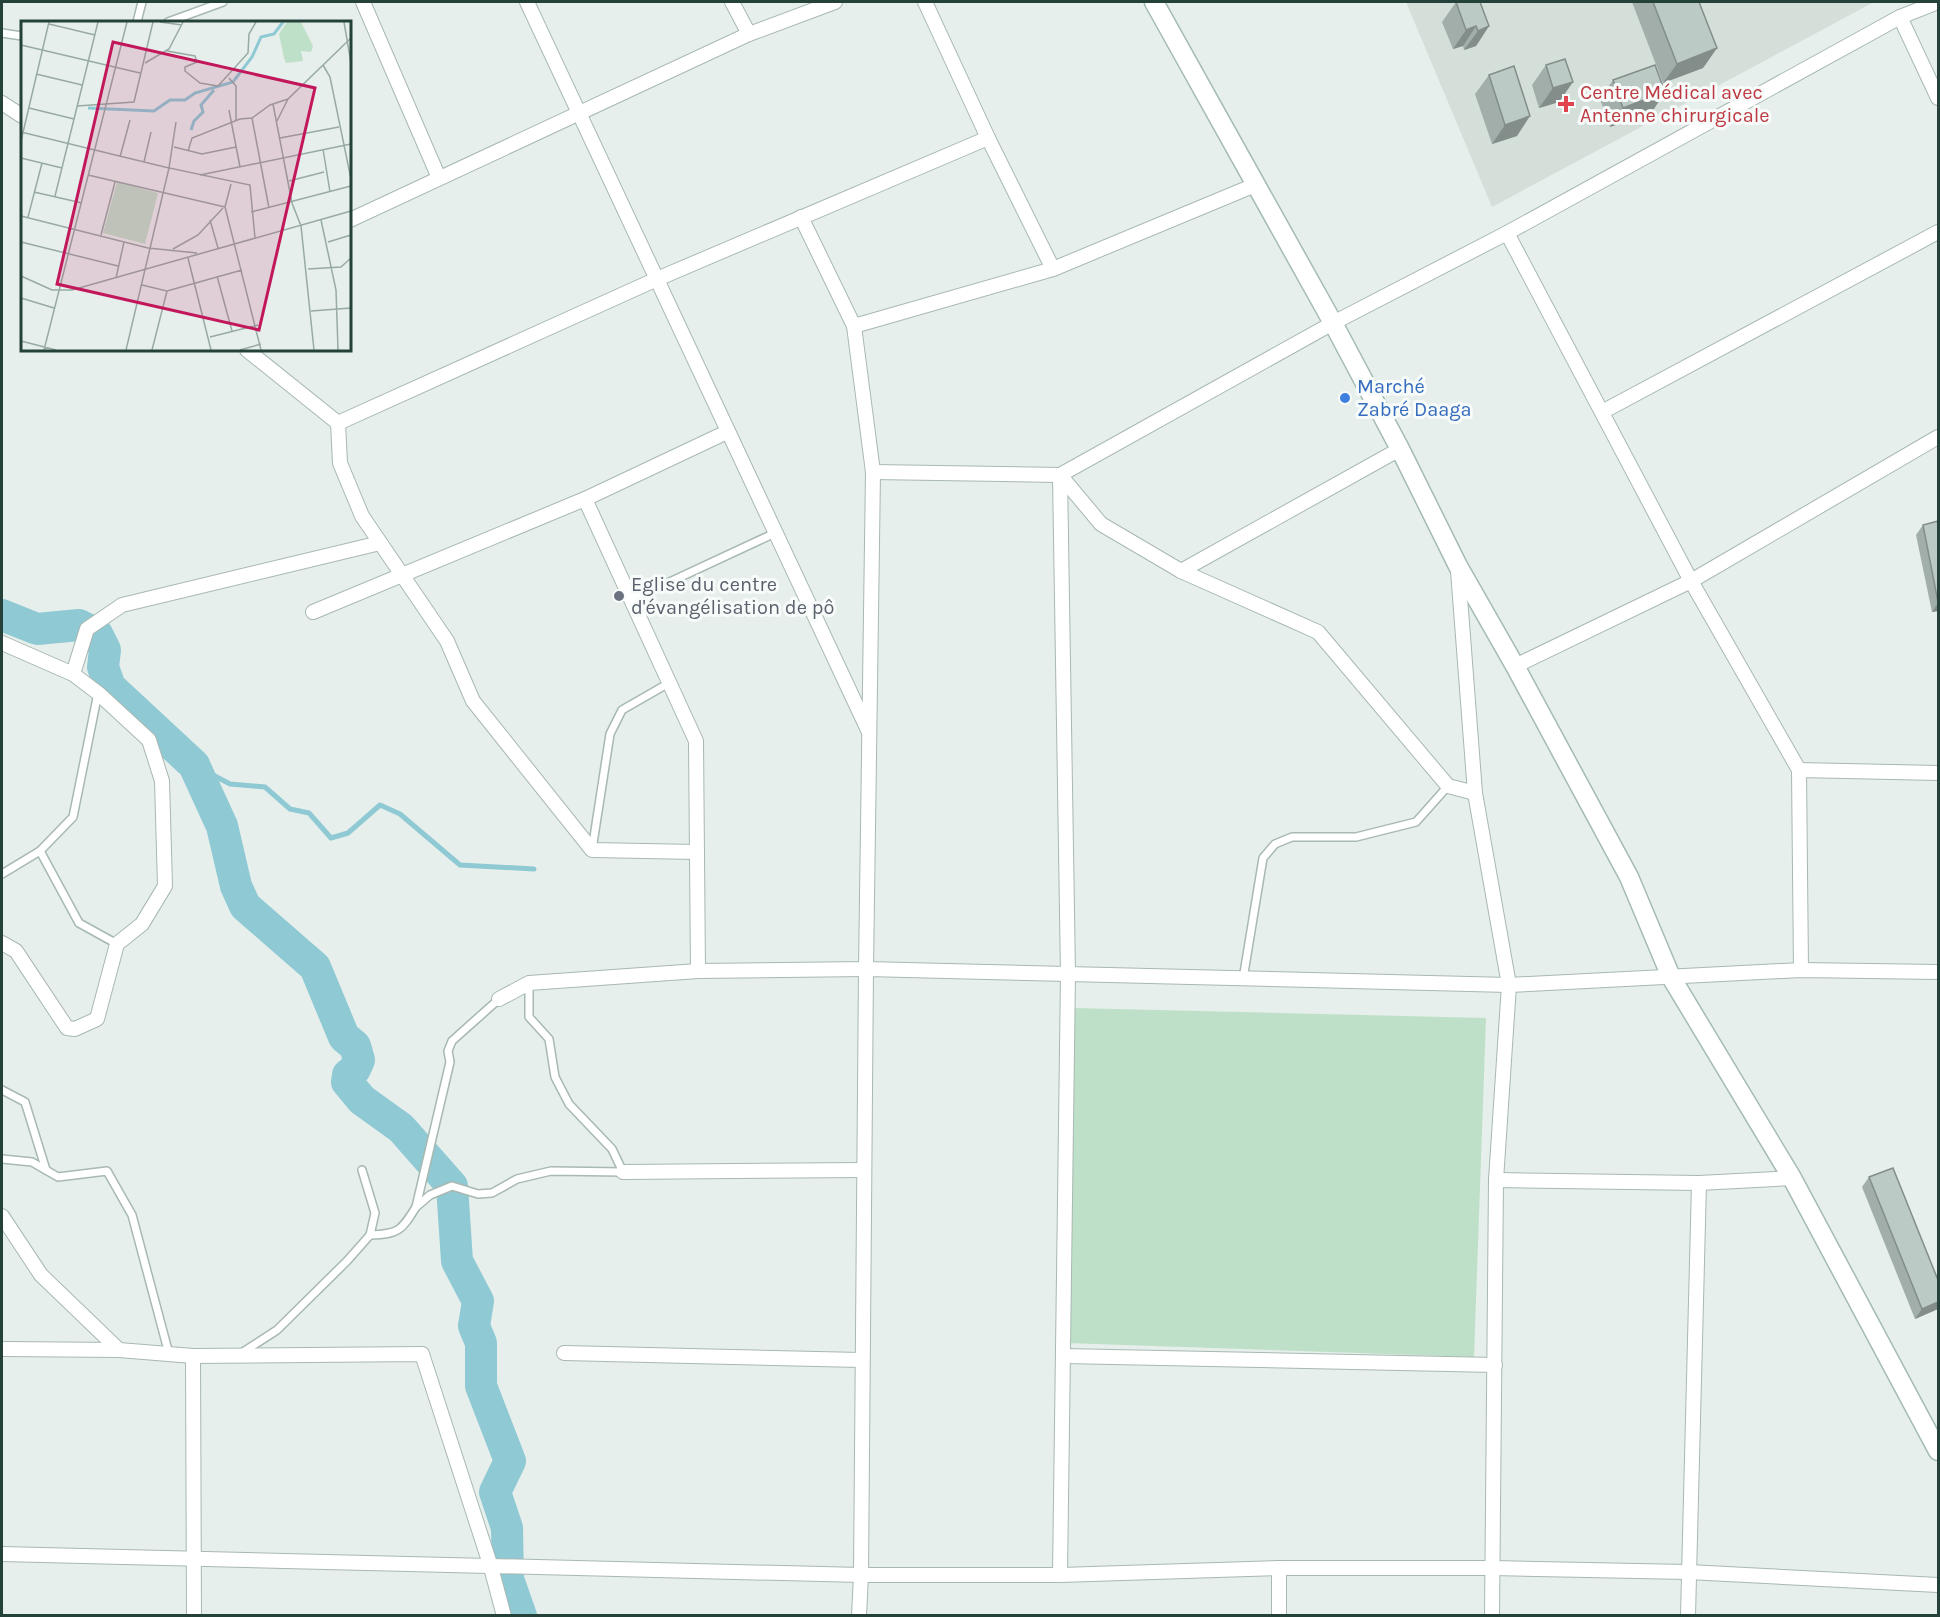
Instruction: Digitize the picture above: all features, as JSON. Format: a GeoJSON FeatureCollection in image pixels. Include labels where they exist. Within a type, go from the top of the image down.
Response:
{"type":"FeatureCollection","features":[{"type":"Feature","properties":{"kind":"main road"},"geometry":{"type":"LineString","coordinates":[[1154,2],[1333,323],[1400,449],[1458,566],[1629,877],[1671,976],[1792,1178],[1938,1451]]}},
{"type":"Feature","properties":{"kind":"street"},"geometry":{"type":"LineString","coordinates":[[363,2],[439,178]]}},
{"type":"Feature","properties":{"kind":"street"},"geometry":{"type":"LineString","coordinates":[[526,2],[869,733]]}},
{"type":"Feature","properties":{"kind":"street"},"geometry":{"type":"LineString","coordinates":[[732,2],[749,34]]}},
{"type":"Feature","properties":{"kind":"street"},"geometry":{"type":"LineString","coordinates":[[351,220],[749,34],[835,2]]}},
{"type":"Feature","properties":{"kind":"street"},"geometry":{"type":"LineString","coordinates":[[925,2],[988,138],[1053,269]]}},
{"type":"Feature","properties":{"kind":"street"},"geometry":{"type":"LineString","coordinates":[[873,472],[1060,475],[1333,323],[1507,233],[1900,17],[1938,2]]}},
{"type":"Feature","properties":{"kind":"street"},"geometry":{"type":"LineString","coordinates":[[1900,17],[1938,98]]}},
{"type":"Feature","properties":{"kind":"street"},"geometry":{"type":"LineString","coordinates":[[2,103],[21,115]]}},
{"type":"Feature","properties":{"kind":"street"},"geometry":{"type":"LineString","coordinates":[[338,423],[657,279],[988,138]]}},
{"type":"Feature","properties":{"kind":"street"},"geometry":{"type":"LineString","coordinates":[[854,326],[1053,269],[1255,185]]}},
{"type":"Feature","properties":{"kind":"street"},"geometry":{"type":"LineString","coordinates":[[801,217],[854,326],[873,472],[859,1616]]}},
{"type":"Feature","properties":{"kind":"street"},"geometry":{"type":"LineString","coordinates":[[1602,412],[1938,232]]}},
{"type":"Feature","properties":{"kind":"street"},"geometry":{"type":"LineString","coordinates":[[1507,233],[1691,581],[1799,770],[1801,970]]}},
{"type":"Feature","properties":{"kind":"street"},"geometry":{"type":"LineString","coordinates":[[248,351],[338,423],[340,463],[362,516],[447,641],[473,701],[592,850],[697,852]]}},
{"type":"Feature","properties":{"kind":"street"},"geometry":{"type":"LineString","coordinates":[[313,612],[585,499],[727,432]]}},
{"type":"Feature","properties":{"kind":"street"},"geometry":{"type":"LineString","coordinates":[[1515,666],[1691,581],[1938,437]]}},
{"type":"Feature","properties":{"kind":"street"},"geometry":{"type":"LineString","coordinates":[[1180,571],[1400,449]]}},
{"type":"Feature","properties":{"kind":"street"},"geometry":{"type":"LineString","coordinates":[[1060,475],[1101,524],[1180,571],[1318,632],[1448,786],[1475,793]]}},
{"type":"Feature","properties":{"kind":"street"},"geometry":{"type":"LineString","coordinates":[[1060,475],[1068,974],[1060,1575]]}},
{"type":"Feature","properties":{"kind":"street"},"geometry":{"type":"LineString","coordinates":[[585,499],[696,741],[698,971]]}},
{"type":"Feature","properties":{"kind":"street"},"geometry":{"type":"LineString","coordinates":[[73,674],[87,629],[122,605],[380,543]]}},
{"type":"Feature","properties":{"kind":"street"},"geometry":{"type":"LineString","coordinates":[[1458,566],[1475,793],[1509,985],[1496,1180],[1492,1616]]}},
{"type":"Feature","properties":{"kind":"street"},"geometry":{"type":"LineString","coordinates":[[2,644],[73,674],[98,693],[149,740],[162,781],[165,886],[142,924],[117,944],[97,1019],[75,1029],[67,1028],[16,951],[2,942]]}},
{"type":"Feature","properties":{"kind":"street"},"geometry":{"type":"LineString","coordinates":[[1799,770],[1938,773]]}},
{"type":"Feature","properties":{"kind":"street"},"geometry":{"type":"LineString","coordinates":[[499,999],[529,983],[698,971],[866,969],[1509,985],[1801,970],[1938,972]]}},
{"type":"Feature","properties":{"kind":"street"},"geometry":{"type":"LineString","coordinates":[[623,1172],[864,1170]]}},
{"type":"Feature","properties":{"kind":"street"},"geometry":{"type":"LineString","coordinates":[[1496,1180],[1699,1183],[1792,1178]]}},
{"type":"Feature","properties":{"kind":"street"},"geometry":{"type":"LineString","coordinates":[[1688,1616],[1699,1183]]}},
{"type":"Feature","properties":{"kind":"street"},"geometry":{"type":"LineString","coordinates":[[2,1216],[41,1275],[119,1350]]}},
{"type":"Feature","properties":{"kind":"street"},"geometry":{"type":"LineString","coordinates":[[2,1349],[119,1350],[193,1356],[422,1354],[502,1565],[504,1616]]}},
{"type":"Feature","properties":{"kind":"street"},"geometry":{"type":"LineString","coordinates":[[564,1353],[861,1360]]}},
{"type":"Feature","properties":{"kind":"street"},"geometry":{"type":"LineString","coordinates":[[193,1356],[194,1616]]}},
{"type":"Feature","properties":{"kind":"street"},"geometry":{"type":"LineString","coordinates":[[1063,1356],[1495,1365]]}},
{"type":"Feature","properties":{"kind":"street"},"geometry":{"type":"LineString","coordinates":[[2,1554],[861,1575],[1060,1575],[1280,1568],[1492,1568],[1689,1572],[1938,1585]]}},
{"type":"Feature","properties":{"kind":"street"},"geometry":{"type":"LineString","coordinates":[[1279,1616],[1280,1568]]}},
{"type":"Feature","properties":{"kind":"lane"},"geometry":{"type":"LineString","coordinates":[[137,21],[142,2]]}},
{"type":"Feature","properties":{"kind":"lane"},"geometry":{"type":"LineString","coordinates":[[171,21],[223,2]]}},
{"type":"Feature","properties":{"kind":"lane"},"geometry":{"type":"LineString","coordinates":[[2,33],[21,36]]}},
{"type":"Feature","properties":{"kind":"lane"},"geometry":{"type":"LineString","coordinates":[[631,600],[775,533]]}},
{"type":"Feature","properties":{"kind":"lane"},"geometry":{"type":"LineString","coordinates":[[592,850],[610,734],[622,710],[669,683]]}},
{"type":"Feature","properties":{"kind":"lane"},"geometry":{"type":"LineString","coordinates":[[2,874],[40,851],[73,817],[98,693]]}},
{"type":"Feature","properties":{"kind":"lane"},"geometry":{"type":"LineString","coordinates":[[1243,978],[1263,858],[1275,844],[1292,837],[1356,837],[1416,822],[1448,786]]}},
{"type":"Feature","properties":{"kind":"lane"},"geometry":{"type":"LineString","coordinates":[[40,851],[79,923],[117,944]]}},
{"type":"Feature","properties":{"kind":"lane"},"geometry":{"type":"LineString","coordinates":[[370,1235],[388,1234],[403,1228],[416,1207],[430,1195],[452,1186],[478,1194],[492,1193],[517,1179],[551,1171],[623,1172],[612,1149],[569,1104],[555,1077],[549,1039],[529,1017],[529,983]]}},
{"type":"Feature","properties":{"kind":"lane"},"geometry":{"type":"LineString","coordinates":[[416,1207],[450,1062],[448,1051],[452,1041],[499,999]]}},
{"type":"Feature","properties":{"kind":"lane"},"geometry":{"type":"LineString","coordinates":[[2,1090],[25,1102],[46,1170]]}},
{"type":"Feature","properties":{"kind":"lane"},"geometry":{"type":"LineString","coordinates":[[2,1160],[32,1162],[58,1177],[107,1171],[132,1215],[169,1353]]}},
{"type":"Feature","properties":{"kind":"lane"},"geometry":{"type":"LineString","coordinates":[[238,1355],[277,1329],[347,1261],[370,1235],[375,1213],[362,1170]]}},
{"type":"Feature","properties":{"kind":"shaded area","name":"Centre Médical avec Antenne chirurgicale"},"geometry":{"type":"Polygon","coordinates":[[[1406,2],[1874,2],[1492,207],[1406,2]]]}},
{"type":"Feature","properties":{"kind":"green space"},"geometry":{"type":"Polygon","coordinates":[[[1074,1008],[1486,1018],[1474,1357],[1065,1343],[1074,1008]]]}},
{"type":"Feature","properties":{"kind":"building"},"geometry":{"type":"Polygon","coordinates":[[[1456,2],[1480,2],[1489,26],[1478,31],[1476,26],[1466,30],[1456,2]]]}},
{"type":"Feature","properties":{"kind":"building"},"geometry":{"type":"Polygon","coordinates":[[[1653,2],[1699,2],[1717,48],[1677,64],[1653,2]]]}},
{"type":"Feature","properties":{"kind":"building"},"geometry":{"type":"Polygon","coordinates":[[[1565,59],[1573,82],[1553,88],[1546,65],[1565,59]]]}},
{"type":"Feature","properties":{"kind":"building"},"geometry":{"type":"Polygon","coordinates":[[[1655,65],[1665,92],[1623,108],[1613,80],[1655,65]]]}},
{"type":"Feature","properties":{"kind":"building"},"geometry":{"type":"Polygon","coordinates":[[[1514,66],[1530,116],[1505,125],[1489,75],[1514,66]]]}},
{"type":"Feature","properties":{"kind":"building"},"geometry":{"type":"Polygon","coordinates":[[[1938,521],[1938,602],[1923,525],[1938,521]]]}},
{"type":"Feature","properties":{"kind":"building"},"geometry":{"type":"Polygon","coordinates":[[[1893,1168],[1938,1280],[1938,1302],[1922,1309],[1869,1177],[1893,1168]]]}},
{"type":"Feature","properties":{"kind":"waterway"},"geometry":{"type":"LineString","coordinates":[[2,615],[37,629],[79,625],[97,634],[105,650],[103,667],[110,687],[194,765],[222,826],[236,886],[245,906],[315,967],[344,1037],[355,1046],[359,1060],[355,1069],[348,1075],[347,1082],[362,1100],[401,1128],[452,1186],[457,1261],[478,1301],[474,1326],[481,1343],[481,1386],[510,1461],[495,1492],[507,1528],[508,1579],[521,1616]]}},
{"type":"Feature","properties":{"kind":"waterway"},"geometry":{"type":"LineString","coordinates":[[194,765],[230,784],[265,787],[290,809],[309,813],[331,838],[348,833],[380,805],[400,814],[460,865],[534,869]]}},
{"type":"Feature","properties":{"kind":"place","name":"Centre Médical avec Antenne chirurgicale"},"geometry":{"type":"Point","coordinates":[1566,104]}},
{"type":"Feature","properties":{"kind":"place","name":"Marché Zabré Daaga"},"geometry":{"type":"Point","coordinates":[1345,398]}},
{"type":"Feature","properties":{"kind":"place","name":"Eglise du centre d'évangélisation de pô"},"geometry":{"type":"Point","coordinates":[619,596]}}]}
